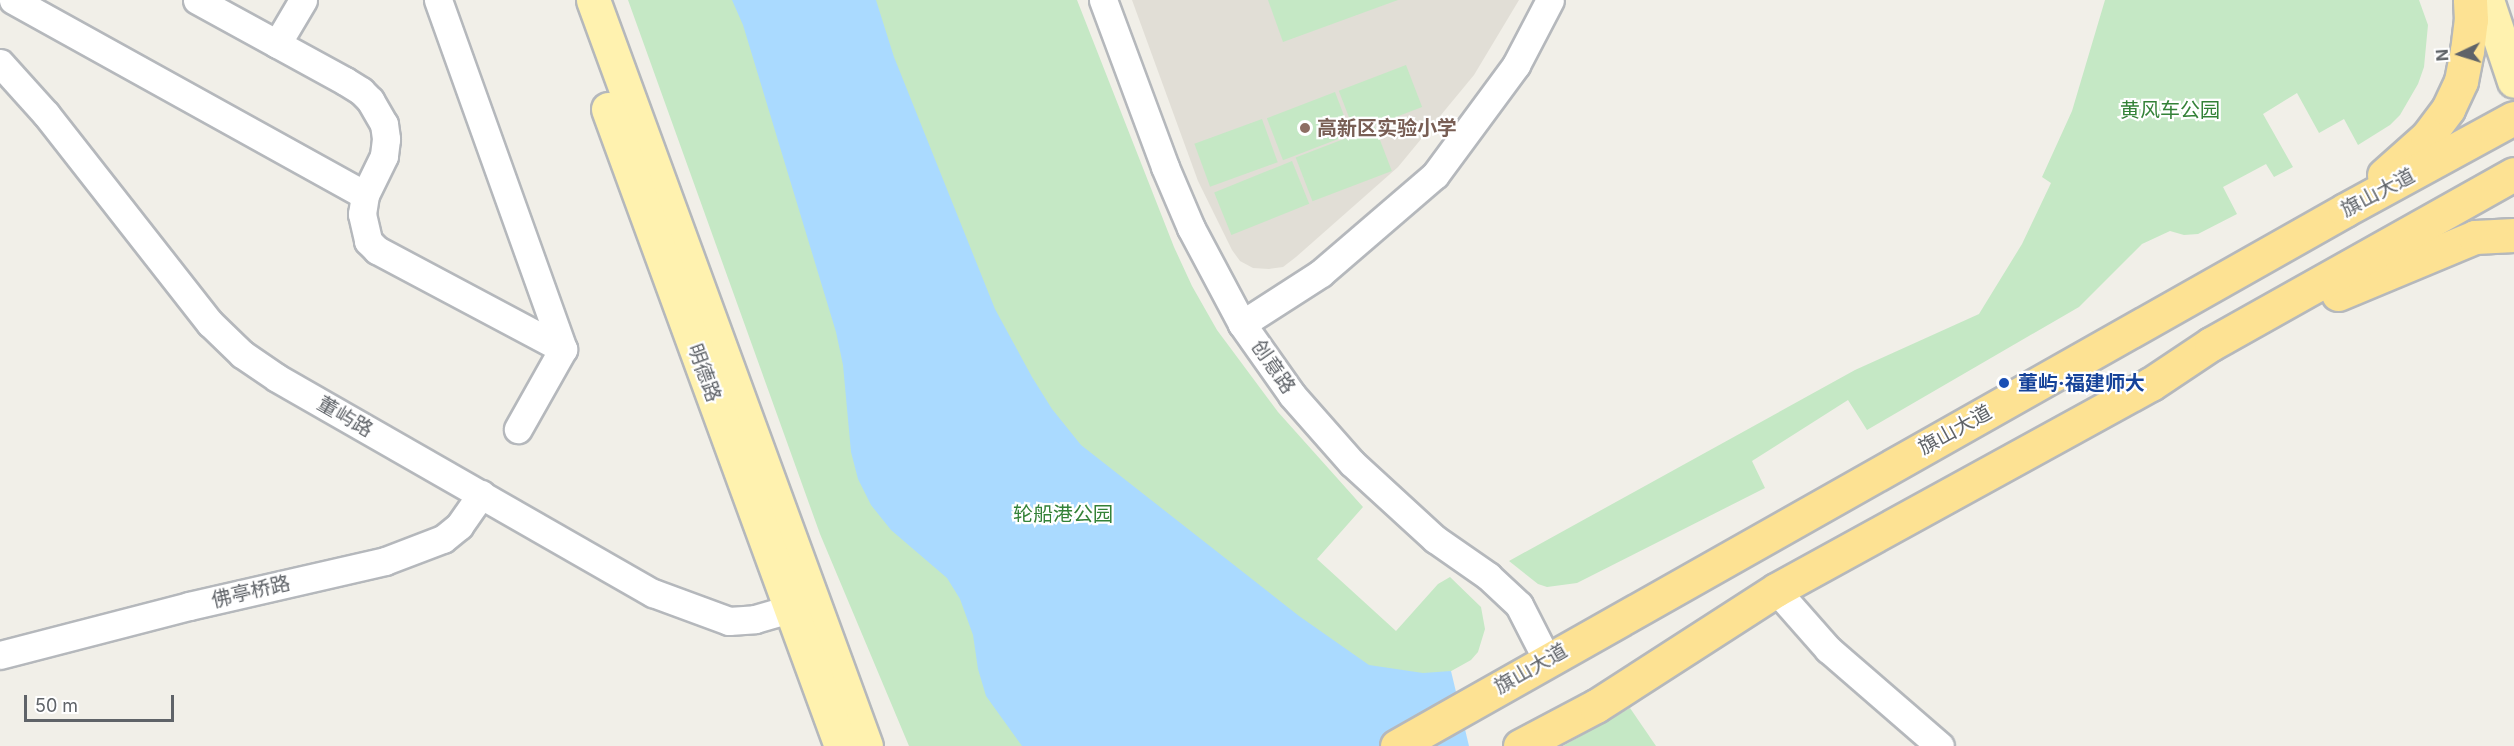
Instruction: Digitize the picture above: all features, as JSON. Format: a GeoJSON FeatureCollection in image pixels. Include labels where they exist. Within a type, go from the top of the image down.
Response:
{"type":"FeatureCollection","features":[{"type":"Feature","properties":{"kind":"highway"},"geometry":{"type":"LineString","coordinates":[[2345,210],[2427,137],[2448,109],[2461,81],[2472,20],[2470,0]]}},
{"type":"Feature","properties":{"kind":"highway","name":"旗山大道"},"geometry":{"type":"LineString","coordinates":[[1397,746],[2345,210],[2514,118]]}},
{"type":"Feature","properties":{"kind":"highway"},"geometry":{"type":"LineString","coordinates":[[1520,746],[1596,706],[1776,590],[2151,384],[2211,345],[2514,174]]}},
{"type":"Feature","properties":{"kind":"highway"},"geometry":{"type":"LineString","coordinates":[[2211,345],[2475,237],[2514,235]]}},
{"type":"Feature","properties":{"kind":"main road","name":"明德路"},"geometry":{"type":"LineString","coordinates":[[568,0],[842,746]]}},
{"type":"Feature","properties":{"kind":"main road"},"geometry":{"type":"LineString","coordinates":[[593,0],[867,746]]}},
{"type":"Feature","properties":{"kind":"main road"},"geometry":{"type":"LineString","coordinates":[[2487,0],[2514,81]]}},
{"type":"Feature","properties":{"kind":"street"},"geometry":{"type":"LineString","coordinates":[[13,0],[365,195]]}},
{"type":"Feature","properties":{"kind":"street"},"geometry":{"type":"LineString","coordinates":[[197,0],[361,91],[378,113],[386,139],[384,156],[365,195],[363,229],[368,241],[377,250],[563,350]]}},
{"type":"Feature","properties":{"kind":"street"},"geometry":{"type":"LineString","coordinates":[[278,44],[303,0]]}},
{"type":"Feature","properties":{"kind":"street"},"geometry":{"type":"LineString","coordinates":[[438,0],[563,350],[518,429]]}},
{"type":"Feature","properties":{"kind":"street","name":"创意路"},"geometry":{"type":"LineString","coordinates":[[1103,0],[1169,177],[1191,228],[1242,324],[1292,395],[1352,463],[1435,538],[1488,576],[1519,605],[1547,660]]}},
{"type":"Feature","properties":{"kind":"street"},"geometry":{"type":"LineString","coordinates":[[1242,324],[1321,273],[1435,175],[1516,65],[1550,0]]}},
{"type":"Feature","properties":{"kind":"street","name":"董屿路"},"geometry":{"type":"LineString","coordinates":[[0,63],[46,114],[210,323],[242,354],[277,378],[653,593],[729,621],[755,620],[790,609]]}},
{"type":"Feature","properties":{"kind":"street","name":"佛亭桥路"},"geometry":{"type":"LineString","coordinates":[[0,655],[189,606],[386,561],[442,539],[459,526],[481,494]]}},
{"type":"Feature","properties":{"kind":"street"},"geometry":{"type":"LineString","coordinates":[[1776,590],[1828,649],[1940,746]]}},
{"type":"Feature","properties":{"kind":"street"},"geometry":{"type":"LineString","coordinates":[[790,609],[830,746]]}},
{"type":"Feature","properties":{"kind":"shaded area","name":"高新区实验小学"},"geometry":{"type":"Polygon","coordinates":[[[1132,0],[1519,0],[1474,75],[1398,167],[1296,257],[1283,267],[1269,269],[1253,268],[1240,261],[1232,250],[1198,181],[1132,0]]]}},
{"type":"Feature","properties":{"kind":"green space","name":"轮船港公园"},"geometry":{"type":"Polygon","coordinates":[[[628,0],[1077,0],[1174,247],[1192,286],[1217,330],[1278,412],[1363,507],[1317,559],[1396,631],[1438,584],[1450,577],[1481,607],[1485,629],[1478,652],[1471,660],[1317,746],[909,746],[820,534],[628,0]]]}},
{"type":"Feature","properties":{"kind":"green space"},"geometry":{"type":"Polygon","coordinates":[[[1268,0],[1398,0],[1283,42],[1268,0]]]}},
{"type":"Feature","properties":{"kind":"green space","name":"黄风车公园"},"geometry":{"type":"Polygon","coordinates":[[[2105,0],[2419,0],[2428,25],[2424,67],[2418,84],[2400,115],[2390,125],[2358,145],[2344,119],[2319,133],[2297,93],[2263,114],[2293,167],[2274,177],[2266,164],[2223,187],[2237,214],[2198,234],[2184,235],[2170,231],[2142,244],[2079,307],[1867,430],[1848,400],[1752,461],[1765,488],[1577,583],[1547,587],[1538,584],[1509,561],[1855,370],[1979,314],[2022,244],[2051,183],[2042,177],[2072,111],[2105,0]]]}},
{"type":"Feature","properties":{"kind":"green space"},"geometry":{"type":"Polygon","coordinates":[[[1406,65],[1422,107],[1355,133],[1339,91],[1406,65]]]}},
{"type":"Feature","properties":{"kind":"green space"},"geometry":{"type":"Polygon","coordinates":[[[1335,92],[1351,134],[1283,160],[1267,118],[1335,92]]]}},
{"type":"Feature","properties":{"kind":"green space"},"geometry":{"type":"Polygon","coordinates":[[[1262,119],[1278,162],[1210,187],[1194,144],[1262,119]]]}},
{"type":"Feature","properties":{"kind":"green space"},"geometry":{"type":"Polygon","coordinates":[[[1375,127],[1392,171],[1312,201],[1296,157],[1375,127]]]}},
{"type":"Feature","properties":{"kind":"green space"},"geometry":{"type":"Polygon","coordinates":[[[1292,161],[1309,204],[1231,235],[1214,192],[1292,161]]]}},
{"type":"Feature","properties":{"kind":"green space"},"geometry":{"type":"Polygon","coordinates":[[[1630,708],[1656,746],[1563,746],[1630,708]]]}},
{"type":"Feature","properties":{"kind":"water"},"geometry":{"type":"Polygon","coordinates":[[[732,0],[876,0],[894,57],[995,309],[1052,409],[1081,445],[1299,616],[1369,665],[1423,673],[1451,671],[1469,746],[1022,746],[986,696],[978,669],[973,635],[960,599],[947,578],[891,530],[871,505],[858,479],[851,452],[843,365],[836,332],[743,25],[732,0]]]}},
{"type":"Feature","properties":{"kind":"place","name":"高新区实验小学"},"geometry":{"type":"Point","coordinates":[1305,128]}},
{"type":"Feature","properties":{"kind":"place","name":"董屿·福建师大"},"geometry":{"type":"Point","coordinates":[2004,383]}}]}
